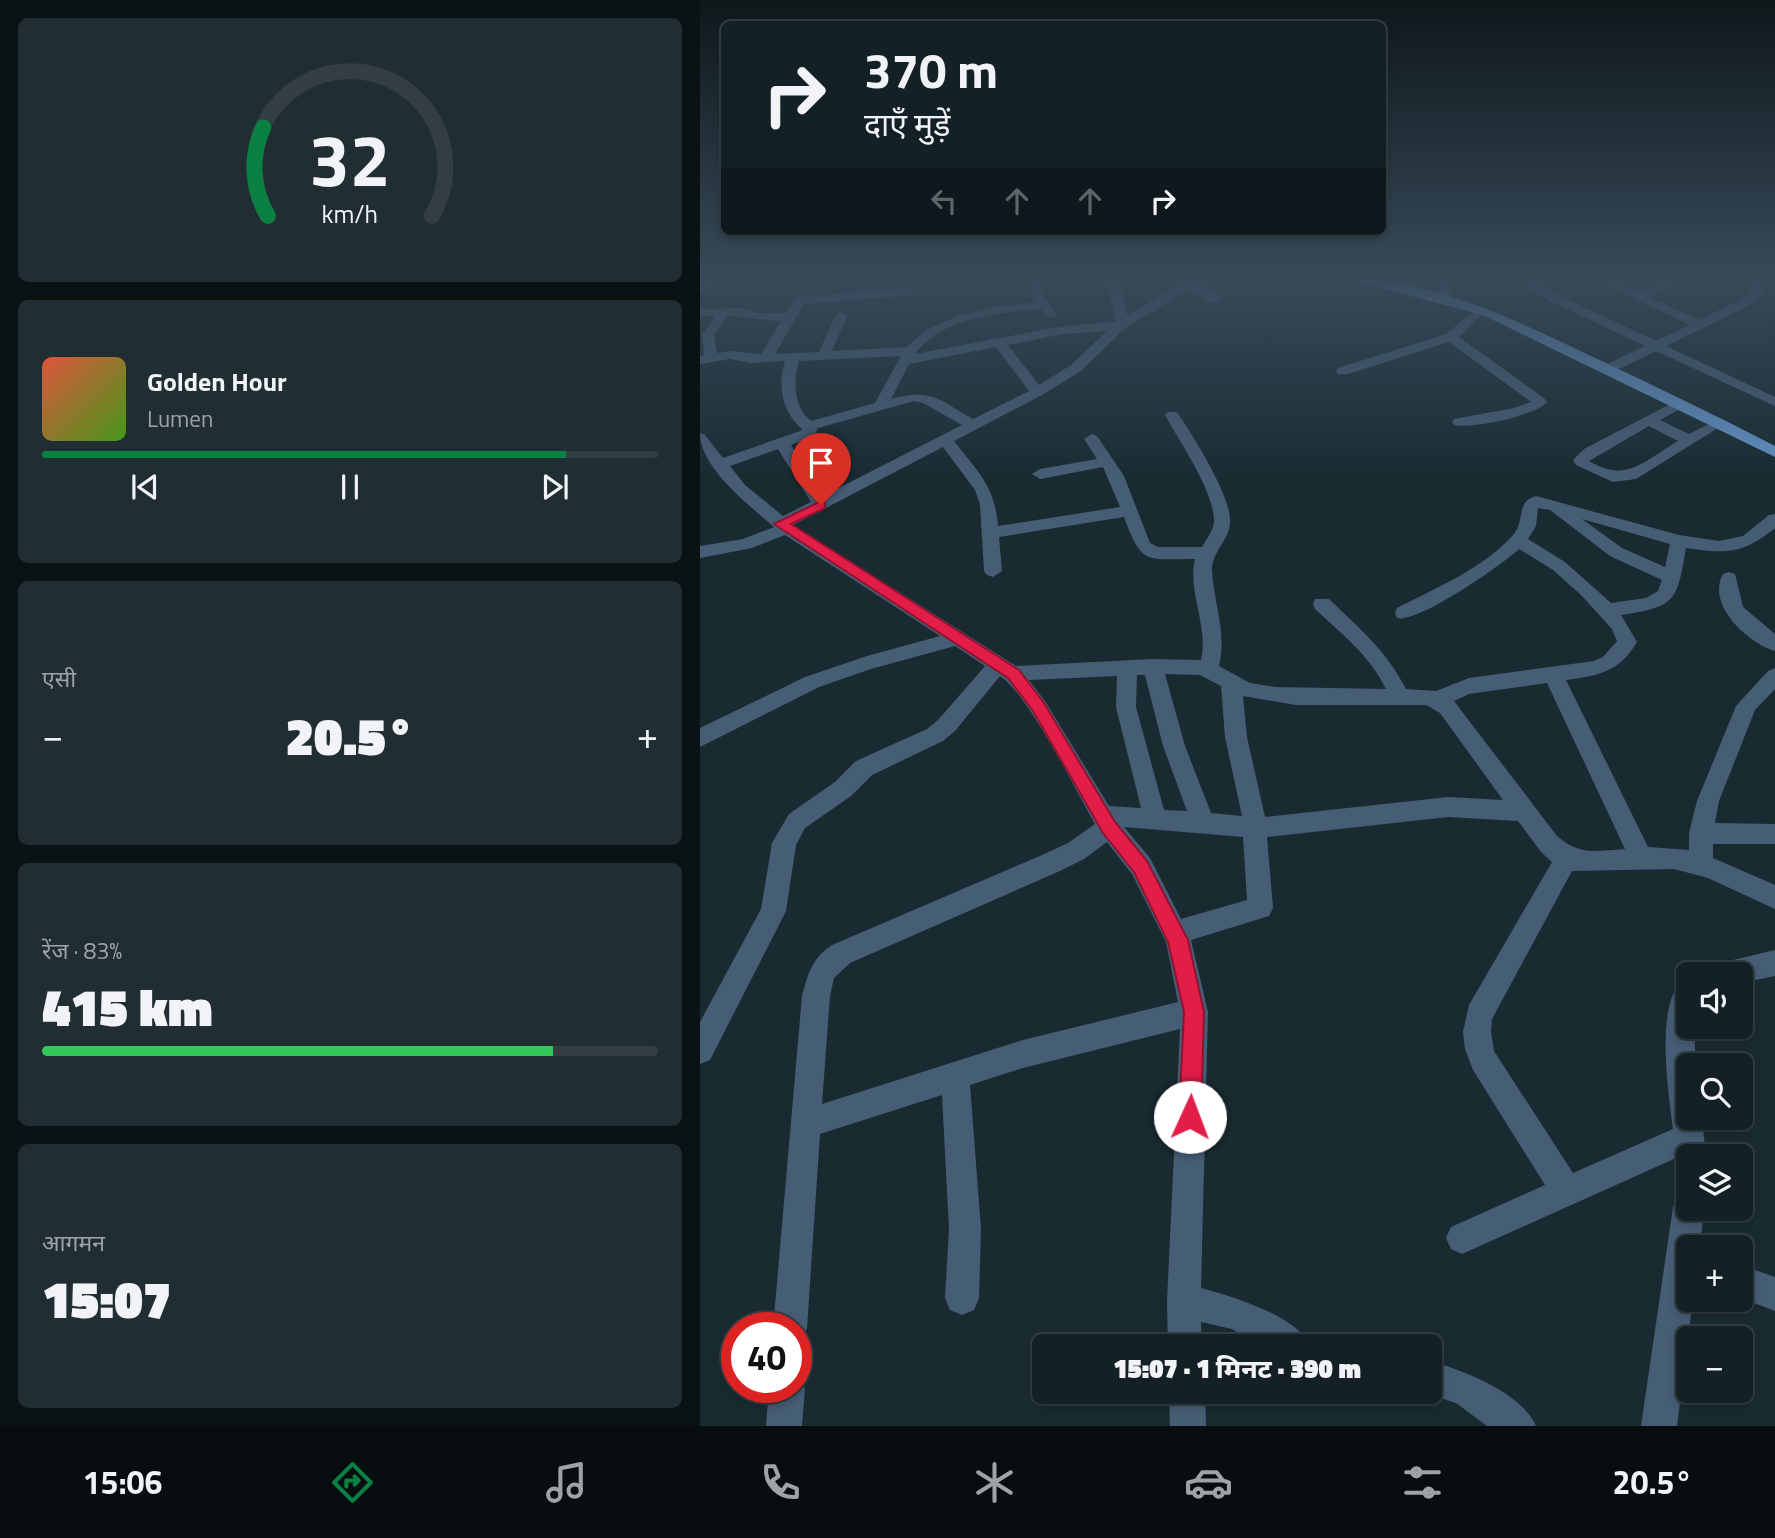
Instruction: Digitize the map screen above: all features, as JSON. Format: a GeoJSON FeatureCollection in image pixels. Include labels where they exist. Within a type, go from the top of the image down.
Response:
{"type":"FeatureCollection","features":[{"type":"Feature","properties":{"kind":"main road"},"geometry":{"type":"LineString","coordinates":[[1557,346],[1680,403],[1775,452]]}},
{"type":"Feature","properties":{"kind":"street"},"geometry":{"type":"LineString","coordinates":[[767,357],[772,346]]}},
{"type":"Feature","properties":{"kind":"street"},"geometry":{"type":"LineString","coordinates":[[824,355],[828,346]]}},
{"type":"Feature","properties":{"kind":"street"},"geometry":{"type":"LineString","coordinates":[[882,404],[915,346]]}},
{"type":"Feature","properties":{"kind":"street"},"geometry":{"type":"LineString","coordinates":[[705,359],[730,355],[744,359],[824,355],[909,356],[976,346]]}},
{"type":"Feature","properties":{"kind":"street"},"geometry":{"type":"LineString","coordinates":[[1002,346],[1037,392]]}},
{"type":"Feature","properties":{"kind":"street"},"geometry":{"type":"LineString","coordinates":[[700,552],[746,544],[784,526],[1037,392],[1076,368],[1100,346]]}},
{"type":"Feature","properties":{"kind":"street"},"geometry":{"type":"LineString","coordinates":[[1343,371],[1424,346]]}},
{"type":"Feature","properties":{"kind":"street"},"geometry":{"type":"LineString","coordinates":[[1459,422],[1519,411],[1535,407],[1541,402],[1463,346]]}},
{"type":"Feature","properties":{"kind":"street"},"geometry":{"type":"LineString","coordinates":[[1608,369],[1654,346],[1775,402]]}},
{"type":"Feature","properties":{"kind":"street"},"geometry":{"type":"LineString","coordinates":[[720,464],[809,433],[811,429],[797,415],[788,387],[788,368],[794,356]]}},
{"type":"Feature","properties":{"kind":"street"},"geometry":{"type":"LineString","coordinates":[[808,426],[914,397],[927,399],[973,425]]}},
{"type":"Feature","properties":{"kind":"street"},"geometry":{"type":"LineString","coordinates":[[1680,403],[1589,452],[1581,460],[1584,465],[1612,477],[1630,476],[1719,423]]}},
{"type":"Feature","properties":{"kind":"street"},"geometry":{"type":"LineString","coordinates":[[1172,415],[1222,510],[1219,535],[1206,553],[1202,569],[1215,636],[1209,668]]}},
{"type":"Feature","properties":{"kind":"street"},"geometry":{"type":"LineString","coordinates":[[1649,420],[1690,441]]}},
{"type":"Feature","properties":{"kind":"street"},"geometry":{"type":"LineString","coordinates":[[700,438],[739,488],[784,526],[1006,669],[1038,707],[1106,822],[1141,866],[1174,933],[1194,1012],[1185,1334]]}},
{"type":"Feature","properties":{"kind":"street"},"geometry":{"type":"LineString","coordinates":[[945,439],[983,490],[988,503],[993,571]]}},
{"type":"Feature","properties":{"kind":"street"},"geometry":{"type":"LineString","coordinates":[[1092,439],[1107,462],[1130,511],[1140,541],[1148,550],[1206,553]]}},
{"type":"Feature","properties":{"kind":"street"},"geometry":{"type":"LineString","coordinates":[[782,443],[821,505]]}},
{"type":"Feature","properties":{"kind":"street"},"geometry":{"type":"LineString","coordinates":[[1040,474],[1107,462]]}},
{"type":"Feature","properties":{"kind":"street"},"geometry":{"type":"LineString","coordinates":[[1405,613],[1446,590],[1517,540],[1528,525],[1532,503],[1542,501],[1679,541],[1719,547],[1748,541],[1775,519]]}},
{"type":"Feature","properties":{"kind":"street"},"geometry":{"type":"LineString","coordinates":[[1550,503],[1616,552],[1670,576]]}},
{"type":"Feature","properties":{"kind":"street"},"geometry":{"type":"LineString","coordinates":[[991,533],[1130,511]]}},
{"type":"Feature","properties":{"kind":"street"},"geometry":{"type":"LineString","coordinates":[[1438,700],[1469,686],[1597,668],[1620,653],[1627,642],[1627,636],[1605,611],[1558,565],[1517,540]]}},
{"type":"Feature","properties":{"kind":"street"},"geometry":{"type":"LineString","coordinates":[[1605,611],[1655,602],[1665,597],[1679,541]]}},
{"type":"Feature","properties":{"kind":"street"},"geometry":{"type":"LineString","coordinates":[[1729,578],[1727,597],[1732,608],[1775,644]]}},
{"type":"Feature","properties":{"kind":"street"},"geometry":{"type":"LineString","coordinates":[[1322,604],[1372,651],[1385,667],[1401,697]]}},
{"type":"Feature","properties":{"kind":"street"},"geometry":{"type":"LineString","coordinates":[[700,738],[825,677],[960,638]]}},
{"type":"Feature","properties":{"kind":"street"},"geometry":{"type":"LineString","coordinates":[[1153,667],[1174,746],[1203,822]]}},
{"type":"Feature","properties":{"kind":"street"},"geometry":{"type":"LineString","coordinates":[[1127,668],[1126,707],[1155,819]]}},
{"type":"Feature","properties":{"kind":"street"},"geometry":{"type":"LineString","coordinates":[[700,1050],[773,911],[778,894],[782,853],[788,834],[808,812],[844,789],[864,768],[915,746],[941,730],[1006,669],[1209,668],[1231,683],[1252,692],[1285,696],[1429,697],[1447,707],[1549,844],[1566,859],[1582,861],[1675,858],[1701,864],[1775,897]]}},
{"type":"Feature","properties":{"kind":"street"},"geometry":{"type":"LineString","coordinates":[[1553,675],[1641,857]]}},
{"type":"Feature","properties":{"kind":"street"},"geometry":{"type":"LineString","coordinates":[[1701,864],[1701,833],[1708,801],[1746,706],[1775,676]]}},
{"type":"Feature","properties":{"kind":"street"},"geometry":{"type":"LineString","coordinates":[[1174,933],[1261,908],[1255,828],[1236,737],[1231,683]]}},
{"type":"Feature","properties":{"kind":"street"},"geometry":{"type":"LineString","coordinates":[[791,1312],[804,1124],[818,983],[829,962],[857,946],[1063,857],[1106,822],[1155,819],[1255,828],[1448,807],[1524,811]]}},
{"type":"Feature","properties":{"kind":"street"},"geometry":{"type":"LineString","coordinates":[[1701,833],[1775,834]]}},
{"type":"Feature","properties":{"kind":"street"},"geometry":{"type":"LineString","coordinates":[[1566,859],[1479,1015],[1476,1028],[1478,1048],[1483,1060],[1567,1192]]}},
{"type":"Feature","properties":{"kind":"street"},"geometry":{"type":"LineString","coordinates":[[1753,968],[1775,963]]}},
{"type":"Feature","properties":{"kind":"street"},"geometry":{"type":"LineString","coordinates":[[804,1124],[1023,1054],[1194,1012]]}},
{"type":"Feature","properties":{"kind":"street"},"geometry":{"type":"LineString","coordinates":[[1680,1039],[1691,1144]]}},
{"type":"Feature","properties":{"kind":"street"},"geometry":{"type":"LineString","coordinates":[[955,1076],[965,1229],[962,1298]]}},
{"type":"Feature","properties":{"kind":"street"},"geometry":{"type":"LineString","coordinates":[[1462,1238],[1567,1192],[1676,1152]]}},
{"type":"Feature","properties":{"kind":"street"},"geometry":{"type":"LineString","coordinates":[[1753,1286],[1775,1294]]}},
{"type":"Feature","properties":{"kind":"street"},"geometry":{"type":"LineString","coordinates":[[1184,1301],[1238,1314],[1272,1334]]}},
{"type":"Feature","properties":{"kind":"street"},"geometry":{"type":"LineString","coordinates":[[1660,1426],[1677,1312]]}},
{"type":"Feature","properties":{"kind":"street"},"geometry":{"type":"LineString","coordinates":[[1442,1382],[1464,1388],[1518,1426]]}},
{"type":"Feature","properties":{"kind":"street"},"geometry":{"type":"LineString","coordinates":[[784,1426],[786,1403]]}},
{"type":"Feature","properties":{"kind":"street"},"geometry":{"type":"LineString","coordinates":[[1187,1404],[1188,1426]]}},
{"type":"Feature","properties":{"kind":"route"},"geometry":{"type":"LineString","coordinates":[[821,505],[781,524],[1013,674],[1038,707],[1109,827],[1141,866],[1178,940],[1194,1012],[1190,1117]]}}]}
